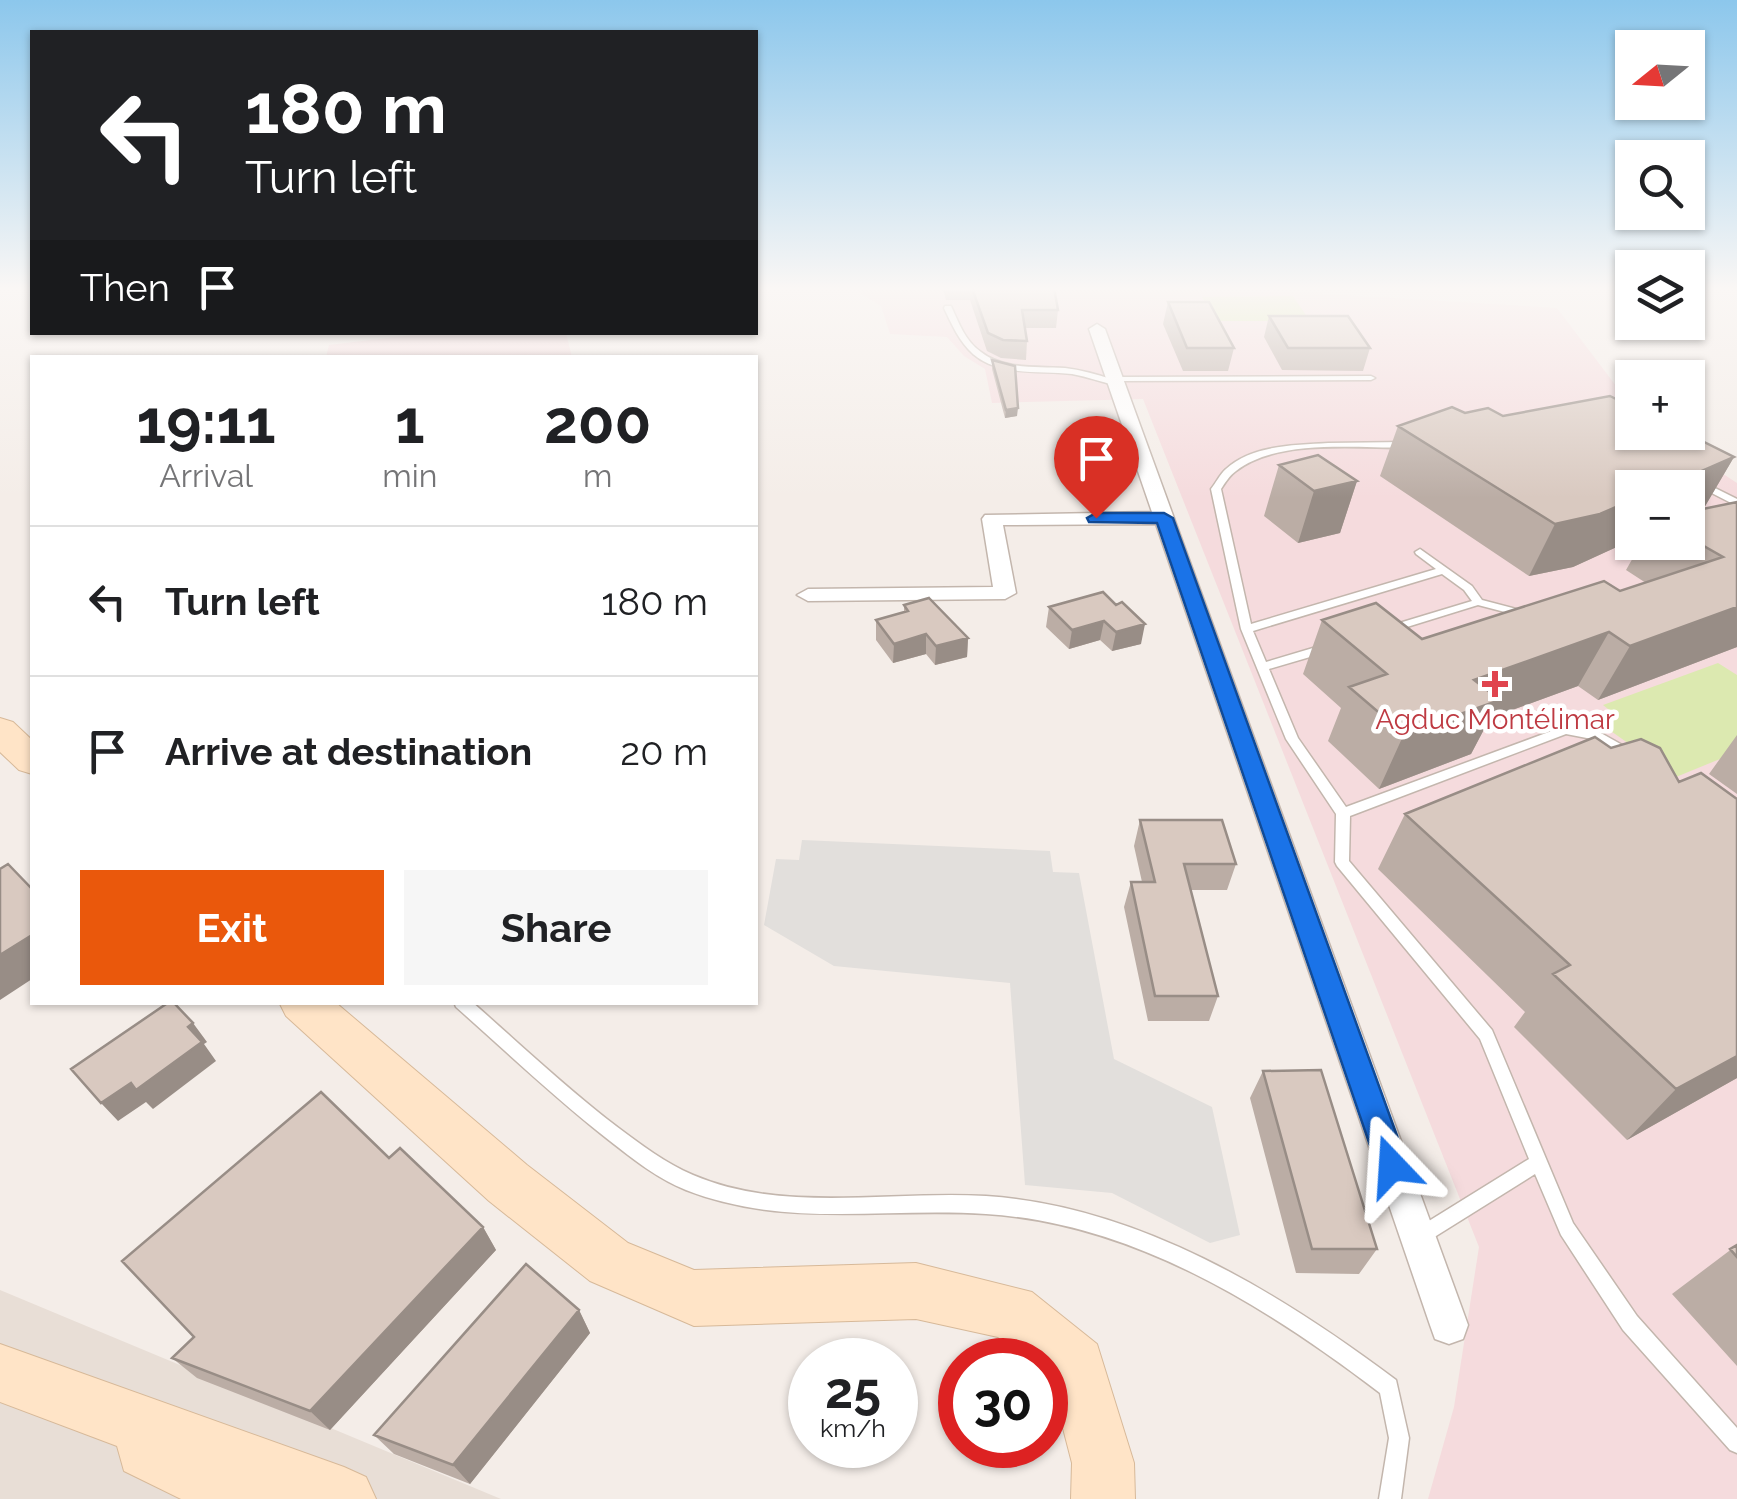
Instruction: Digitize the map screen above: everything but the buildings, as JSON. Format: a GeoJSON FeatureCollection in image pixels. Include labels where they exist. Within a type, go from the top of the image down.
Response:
{"type":"FeatureCollection","features":[{"type":"Feature","properties":{"kind":"street"},"geometry":{"type":"LineString","coordinates":[[1108,358],[1449,1326]]}},
{"type":"Feature","properties":{"kind":"street"},"geometry":{"type":"LineString","coordinates":[[808,595],[1005,594],[992,519],[1164,518]]}},
{"type":"Feature","properties":{"kind":"street"},"geometry":{"type":"LineString","coordinates":[[0,731],[30,758]]}},
{"type":"Feature","properties":{"kind":"street"},"geometry":{"type":"LineString","coordinates":[[305,1005],[508,1183],[609,1262],[694,1298],[916,1291],[1012,1312],[1076,1365],[1103,1463],[1103,1499]]}},
{"type":"Feature","properties":{"kind":"street"},"geometry":{"type":"LineString","coordinates":[[0,1376],[248,1499]]}},
{"type":"Feature","properties":{"kind":"street"},"geometry":{"type":"LineString","coordinates":[[0,1376],[344,1499]]}},
{"type":"Feature","properties":{"kind":"lane"},"geometry":{"type":"LineString","coordinates":[[983,358],[997,366],[1090,371],[1116,382],[1371,378]]}},
{"type":"Feature","properties":{"kind":"lane"},"geometry":{"type":"LineString","coordinates":[[1423,444],[1283,449],[1243,460],[1222,475],[1216,489],[1248,629],[1292,739],[1343,812],[1342,862],[1486,1035],[1566,1229],[1630,1323],[1737,1443]]}},
{"type":"Feature","properties":{"kind":"lane"},"geometry":{"type":"LineString","coordinates":[[1705,486],[1737,503]]}},
{"type":"Feature","properties":{"kind":"lane"},"geometry":{"type":"LineString","coordinates":[[1420,552],[1468,588],[1478,602]]}},
{"type":"Feature","properties":{"kind":"lane"},"geometry":{"type":"LineString","coordinates":[[1248,629],[1444,570]]}},
{"type":"Feature","properties":{"kind":"lane"},"geometry":{"type":"LineString","coordinates":[[1370,635],[1478,602],[1537,614]]}},
{"type":"Feature","properties":{"kind":"lane"},"geometry":{"type":"LineString","coordinates":[[1263,667],[1335,646]]}},
{"type":"Feature","properties":{"kind":"lane"},"geometry":{"type":"LineString","coordinates":[[1343,812],[1565,730],[1595,734],[1636,760]]}},
{"type":"Feature","properties":{"kind":"lane"},"geometry":{"type":"LineString","coordinates":[[464,1005],[616,1134],[687,1182],[764,1202],[1023,1209],[1146,1243],[1315,1329],[1389,1387],[1399,1438],[1390,1499]]}},
{"type":"Feature","properties":{"kind":"lane"},"geometry":{"type":"LineString","coordinates":[[1418,1237],[1539,1162]]}},
{"type":"Feature","properties":{"kind":"shaded area"},"geometry":{"type":"Polygon","coordinates":[[[967,358],[1595,358],[1615,385],[1615,450],[1687,450],[1737,483],[1737,1499],[1428,1499],[1454,1407],[1479,1247],[1143,399],[992,403],[985,369],[967,358]]]}},
{"type":"Feature","properties":{"kind":"shaded area"},"geometry":{"type":"Polygon","coordinates":[[[802,840],[1050,851],[1053,872],[1079,873],[1114,1059],[1212,1107],[1240,1235],[1210,1243],[1112,1193],[1025,1185],[1010,983],[834,966],[764,925],[776,859],[799,860],[802,840]]]}},
{"type":"Feature","properties":{"kind":"shaded area"},"geometry":{"type":"Polygon","coordinates":[[[0,1290],[501,1499],[0,1499],[0,1290]]]}},
{"type":"Feature","properties":{"kind":"green space"},"geometry":{"type":"Polygon","coordinates":[[[1718,663],[1737,675],[1737,752],[1676,777],[1608,729],[1613,713],[1603,705],[1718,663]]]}},
{"type":"Feature","properties":{"kind":"place","name":"Agduc Montélimar"},"geometry":{"type":"Point","coordinates":[1495,684]}},
{"type":"Feature","properties":{"kind":"route"},"geometry":{"type":"LineString","coordinates":[[1096,518],[1164,518],[1392,1166]]}}]}
